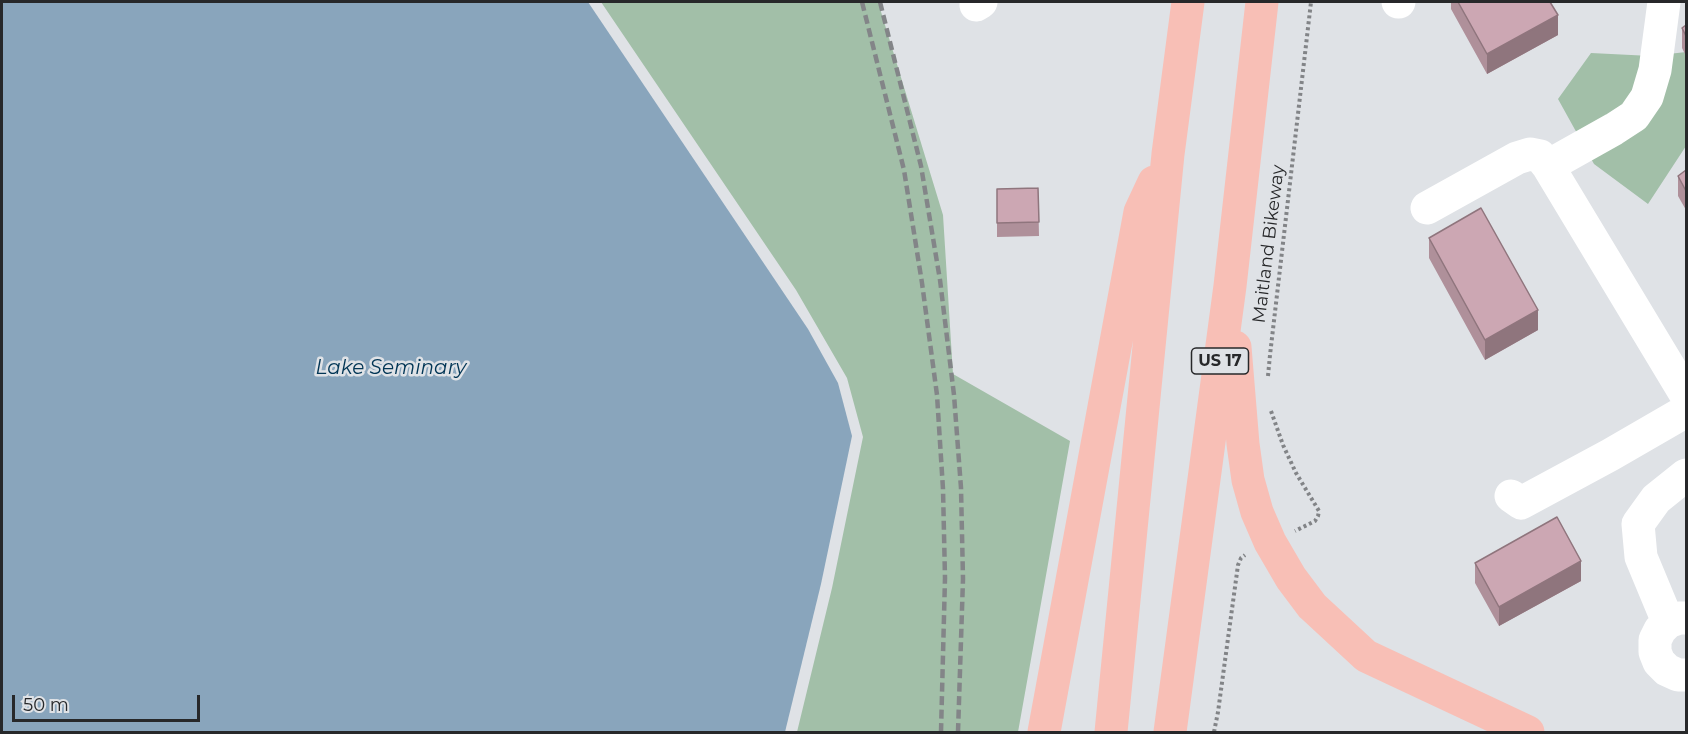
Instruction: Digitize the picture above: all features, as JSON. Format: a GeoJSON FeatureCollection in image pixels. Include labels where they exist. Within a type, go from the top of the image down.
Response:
{"type":"FeatureCollection","features":[{"type":"Feature","properties":{"kind":"main road"},"geometry":{"type":"LineString","coordinates":[[1111,732],[1168,154],[1188,2]]}},
{"type":"Feature","properties":{"kind":"main road","name":"US 17"},"geometry":{"type":"LineString","coordinates":[[1171,726],[1230,286],[1262,2]]}},
{"type":"Feature","properties":{"kind":"main road"},"geometry":{"type":"LineString","coordinates":[[1044,732],[1140,213],[1168,154]]}},
{"type":"Feature","properties":{"kind":"main road"},"geometry":{"type":"LineString","coordinates":[[1230,286],[1248,480],[1257,512],[1270,542],[1291,578],[1312,606],[1366,656],[1528,732]]}},
{"type":"Feature","properties":{"kind":"street"},"geometry":{"type":"LineString","coordinates":[[1548,166],[1634,116],[1647,97],[1655,70],[1664,2]]}},
{"type":"Feature","properties":{"kind":"street"},"geometry":{"type":"LineString","coordinates":[[1426,208],[1517,158],[1530,153],[1540,156],[1686,394]]}},
{"type":"Feature","properties":{"kind":"street"},"geometry":{"type":"LineString","coordinates":[[1511,496],[1521,503],[1686,411]]}},
{"type":"Feature","properties":{"kind":"street"},"geometry":{"type":"LineString","coordinates":[[1686,475],[1656,499],[1638,524],[1641,557],[1677,620],[1660,630],[1655,640],[1655,652],[1659,662],[1667,670],[1678,675],[1686,675]]}},
{"type":"Feature","properties":{"kind":"path","name":"Maitland Bikeway"},"geometry":{"type":"LineString","coordinates":[[1268,386],[1311,2]]}},
{"type":"Feature","properties":{"kind":"path"},"geometry":{"type":"LineString","coordinates":[[1270,403],[1283,445],[1296,473],[1319,511],[1315,521],[1290,533]]}},
{"type":"Feature","properties":{"kind":"path"},"geometry":{"type":"LineString","coordinates":[[1214,732],[1238,565],[1241,558],[1248,554]]}},
{"type":"Feature","properties":{"kind":"green space"},"geometry":{"type":"Polygon","coordinates":[[[601,2],[878,2],[943,215],[953,374],[1070,441],[1018,732],[797,732],[832,588],[863,437],[847,378],[796,290],[601,2]]]}},
{"type":"Feature","properties":{"kind":"green space"},"geometry":{"type":"Polygon","coordinates":[[[1686,52],[1686,146],[1648,204],[1594,164],[1558,99],[1591,53],[1651,56],[1686,52]]]}},
{"type":"Feature","properties":{"kind":"water","name":"Lake Seminary"},"geometry":{"type":"Polygon","coordinates":[[[2,2],[588,2],[808,329],[838,383],[852,436],[821,584],[785,732],[2,732],[2,2]]]}},
{"type":"Feature","properties":{"kind":"building"},"geometry":{"type":"Polygon","coordinates":[[[1458,2],[1550,2],[1558,15],[1487,54],[1458,2]]]}},
{"type":"Feature","properties":{"kind":"building"},"geometry":{"type":"Polygon","coordinates":[[[1686,170],[1686,191],[1678,176],[1686,170]]]}},
{"type":"Feature","properties":{"kind":"building"},"geometry":{"type":"Polygon","coordinates":[[[1038,188],[1039,222],[997,223],[997,189],[1038,188]]]}},
{"type":"Feature","properties":{"kind":"building"},"geometry":{"type":"Polygon","coordinates":[[[1481,208],[1538,310],[1485,340],[1429,238],[1481,208]]]}},
{"type":"Feature","properties":{"kind":"building"},"geometry":{"type":"Polygon","coordinates":[[[1557,517],[1581,561],[1499,607],[1475,563],[1557,517]]]}},
{"type":"Feature","properties":{"kind":"railway"},"geometry":{"type":"LineString","coordinates":[[862,2],[904,170],[937,395],[943,489],[945,578],[941,732]]}},
{"type":"Feature","properties":{"kind":"railway"},"geometry":{"type":"LineString","coordinates":[[880,2],[921,166],[940,280],[954,395],[961,488],[963,579],[958,732]]}}]}
